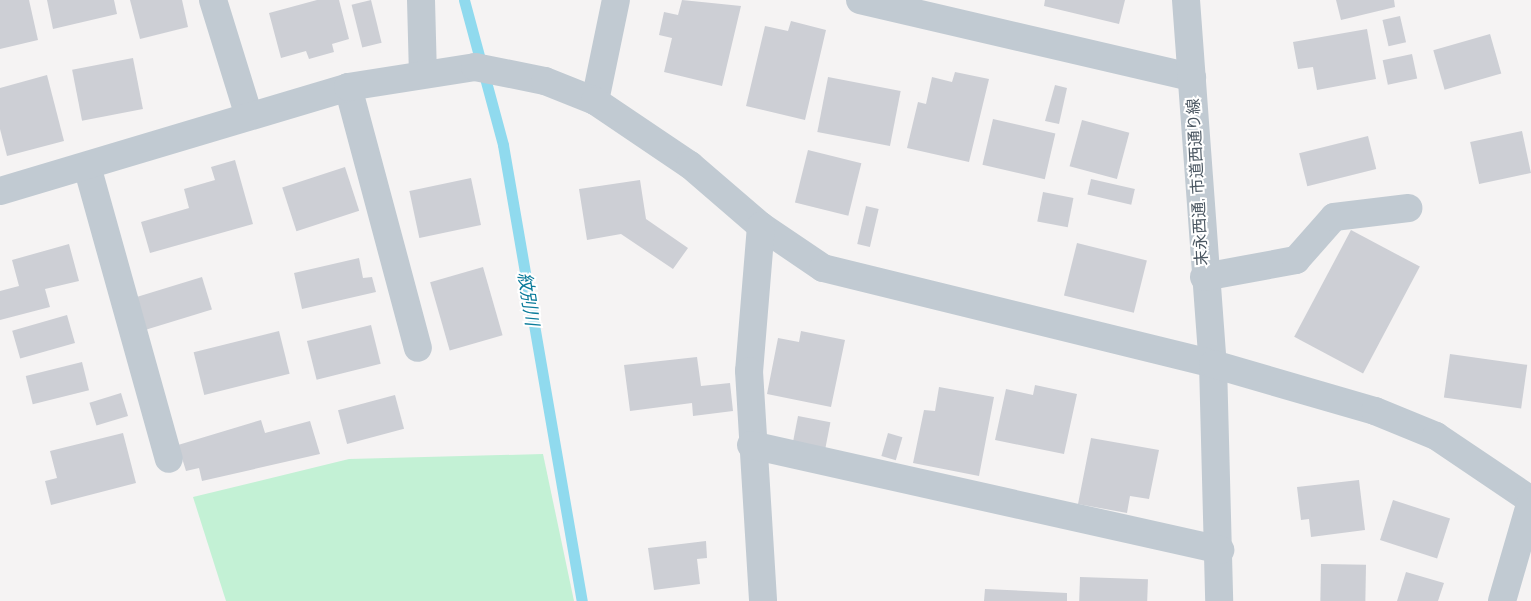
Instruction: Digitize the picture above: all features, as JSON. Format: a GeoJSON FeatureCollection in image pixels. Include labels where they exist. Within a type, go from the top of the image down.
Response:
{"type":"FeatureCollection","features":[{"type":"Feature","properties":{"kind":"street"},"geometry":{"type":"LineString","coordinates":[[213,0],[249,116]]}},
{"type":"Feature","properties":{"kind":"street"},"geometry":{"type":"LineString","coordinates":[[421,0],[423,74]]}},
{"type":"Feature","properties":{"kind":"street"},"geometry":{"type":"LineString","coordinates":[[595,101],[616,0]]}},
{"type":"Feature","properties":{"kind":"street"},"geometry":{"type":"LineString","coordinates":[[860,0],[1192,76]]}},
{"type":"Feature","properties":{"kind":"street","name":"末永西通, 市道西通り線"},"geometry":{"type":"LineString","coordinates":[[1186,0],[1204,277],[1213,364],[1220,550],[1220,601]]}},
{"type":"Feature","properties":{"kind":"street"},"geometry":{"type":"LineString","coordinates":[[0,191],[348,87],[475,67],[545,81],[595,101],[690,166],[761,226],[822,268],[1213,364],[1375,411],[1436,436],[1531,500],[1502,601]]}},
{"type":"Feature","properties":{"kind":"street"},"geometry":{"type":"LineString","coordinates":[[348,87],[418,348]]}},
{"type":"Feature","properties":{"kind":"street"},"geometry":{"type":"LineString","coordinates":[[87,166],[169,459]]}},
{"type":"Feature","properties":{"kind":"street"},"geometry":{"type":"LineString","coordinates":[[1204,277],[1296,260],[1334,217],[1408,208]]}},
{"type":"Feature","properties":{"kind":"street"},"geometry":{"type":"LineString","coordinates":[[761,226],[750,371],[751,445],[763,601]]}},
{"type":"Feature","properties":{"kind":"street"},"geometry":{"type":"LineString","coordinates":[[751,445],[1220,550]]}},
{"type":"Feature","properties":{"kind":"green space"},"geometry":{"type":"Polygon","coordinates":[[[543,454],[574,601],[226,601],[193,497],[349,459],[543,454]]]}},
{"type":"Feature","properties":{"kind":"building"},"geometry":{"type":"Polygon","coordinates":[[[0,0],[29,0],[38,40],[0,49],[0,0]]]}},
{"type":"Feature","properties":{"kind":"building"},"geometry":{"type":"Polygon","coordinates":[[[47,0],[114,0],[117,14],[53,29],[47,0]]]}},
{"type":"Feature","properties":{"kind":"building"},"geometry":{"type":"Polygon","coordinates":[[[130,0],[182,0],[188,27],[140,39],[130,0]]]}},
{"type":"Feature","properties":{"kind":"building"},"geometry":{"type":"Polygon","coordinates":[[[317,0],[339,0],[349,39],[332,44],[334,52],[309,59],[306,51],[281,58],[269,13],[317,0]]]}},
{"type":"Feature","properties":{"kind":"building"},"geometry":{"type":"Polygon","coordinates":[[[371,0],[382,43],[362,48],[352,5],[371,0]]]}},
{"type":"Feature","properties":{"kind":"building"},"geometry":{"type":"Polygon","coordinates":[[[682,0],[741,6],[722,86],[664,72],[672,38],[659,35],[664,12],[678,15],[682,0]]]}},
{"type":"Feature","properties":{"kind":"building"},"geometry":{"type":"Polygon","coordinates":[[[1045,0],[1125,0],[1119,24],[1044,6],[1045,0]]]}},
{"type":"Feature","properties":{"kind":"building"},"geometry":{"type":"Polygon","coordinates":[[[1336,0],[1394,0],[1395,7],[1341,20],[1336,0]]]}},
{"type":"Feature","properties":{"kind":"building"},"geometry":{"type":"Polygon","coordinates":[[[1400,16],[1406,42],[1389,46],[1382,20],[1400,16]]]}},
{"type":"Feature","properties":{"kind":"building"},"geometry":{"type":"Polygon","coordinates":[[[791,21],[826,30],[805,120],[746,106],[765,26],[788,31],[791,21]]]}},
{"type":"Feature","properties":{"kind":"building"},"geometry":{"type":"Polygon","coordinates":[[[1367,29],[1376,79],[1317,90],[1313,67],[1298,69],[1293,42],[1367,29]]]}},
{"type":"Feature","properties":{"kind":"building"},"geometry":{"type":"Polygon","coordinates":[[[1490,34],[1501,73],[1445,90],[1433,50],[1490,34]]]}},
{"type":"Feature","properties":{"kind":"building"},"geometry":{"type":"Polygon","coordinates":[[[1412,54],[1417,78],[1388,85],[1383,60],[1412,54]]]}},
{"type":"Feature","properties":{"kind":"building"},"geometry":{"type":"Polygon","coordinates":[[[133,58],[143,109],[82,121],[72,70],[133,58]]]}},
{"type":"Feature","properties":{"kind":"building"},"geometry":{"type":"Polygon","coordinates":[[[955,72],[989,79],[969,162],[907,148],[918,102],[926,104],[932,77],[952,82],[955,72]]]}},
{"type":"Feature","properties":{"kind":"building"},"geometry":{"type":"Polygon","coordinates":[[[47,75],[64,141],[7,156],[0,129],[0,88],[47,75]]]}},
{"type":"Feature","properties":{"kind":"building"},"geometry":{"type":"Polygon","coordinates":[[[828,77],[901,91],[890,146],[817,132],[828,77]]]}},
{"type":"Feature","properties":{"kind":"building"},"geometry":{"type":"Polygon","coordinates":[[[1055,85],[1067,88],[1059,124],[1045,121],[1055,85]]]}},
{"type":"Feature","properties":{"kind":"building"},"geometry":{"type":"Polygon","coordinates":[[[993,119],[1055,133],[1045,179],[982,165],[993,119]]]}},
{"type":"Feature","properties":{"kind":"building"},"geometry":{"type":"Polygon","coordinates":[[[1082,120],[1129,133],[1117,179],[1070,166],[1082,120]]]}},
{"type":"Feature","properties":{"kind":"building"},"geometry":{"type":"Polygon","coordinates":[[[1522,131],[1531,173],[1479,184],[1470,142],[1522,131]]]}},
{"type":"Feature","properties":{"kind":"building"},"geometry":{"type":"Polygon","coordinates":[[[1368,136],[1376,169],[1307,186],[1299,153],[1368,136]]]}},
{"type":"Feature","properties":{"kind":"building"},"geometry":{"type":"Polygon","coordinates":[[[808,150],[861,163],[848,216],[795,202],[808,150]]]}},
{"type":"Feature","properties":{"kind":"building"},"geometry":{"type":"Polygon","coordinates":[[[235,160],[253,224],[150,253],[141,222],[189,208],[184,189],[215,180],[211,167],[235,160]]]}},
{"type":"Feature","properties":{"kind":"building"},"geometry":{"type":"Polygon","coordinates":[[[345,167],[359,211],[296,231],[282,187],[345,167]]]}},
{"type":"Feature","properties":{"kind":"building"},"geometry":{"type":"Polygon","coordinates":[[[471,178],[481,225],[419,238],[409,191],[471,178]]]}},
{"type":"Feature","properties":{"kind":"building"},"geometry":{"type":"Polygon","coordinates":[[[1091,179],[1135,189],[1131,205],[1087,195],[1091,179]]]}},
{"type":"Feature","properties":{"kind":"building"},"geometry":{"type":"Polygon","coordinates":[[[640,180],[646,219],[688,248],[673,269],[621,234],[587,240],[579,189],[640,180]]]}},
{"type":"Feature","properties":{"kind":"building"},"geometry":{"type":"Polygon","coordinates":[[[1043,192],[1073,198],[1068,227],[1037,221],[1043,192]]]}},
{"type":"Feature","properties":{"kind":"building"},"geometry":{"type":"Polygon","coordinates":[[[866,206],[879,209],[870,247],[857,244],[866,206]]]}},
{"type":"Feature","properties":{"kind":"building"},"geometry":{"type":"Polygon","coordinates":[[[1351,230],[1420,267],[1363,373],[1294,337],[1351,230]]]}},
{"type":"Feature","properties":{"kind":"building"},"geometry":{"type":"Polygon","coordinates":[[[1077,243],[1147,260],[1134,313],[1064,295],[1077,243]]]}},
{"type":"Feature","properties":{"kind":"building"},"geometry":{"type":"Polygon","coordinates":[[[69,244],[79,281],[45,289],[50,307],[0,320],[0,291],[19,286],[12,260],[69,244]]]}},
{"type":"Feature","properties":{"kind":"building"},"geometry":{"type":"Polygon","coordinates":[[[359,258],[363,278],[372,277],[376,292],[302,309],[294,273],[359,258]]]}},
{"type":"Feature","properties":{"kind":"building"},"geometry":{"type":"Polygon","coordinates":[[[483,267],[503,335],[450,350],[430,282],[483,267]]]}},
{"type":"Feature","properties":{"kind":"building"},"geometry":{"type":"Polygon","coordinates":[[[202,277],[212,310],[145,330],[135,297],[202,277]]]}},
{"type":"Feature","properties":{"kind":"building"},"geometry":{"type":"Polygon","coordinates":[[[67,315],[75,343],[20,359],[12,331],[67,315]]]}},
{"type":"Feature","properties":{"kind":"building"},"geometry":{"type":"Polygon","coordinates":[[[371,325],[381,364],[317,380],[307,341],[371,325]]]}},
{"type":"Feature","properties":{"kind":"building"},"geometry":{"type":"Polygon","coordinates":[[[279,331],[290,374],[204,395],[194,352],[279,331]]]}},
{"type":"Feature","properties":{"kind":"building"},"geometry":{"type":"Polygon","coordinates":[[[801,331],[845,340],[831,407],[767,394],[778,338],[799,342],[801,331]]]}},
{"type":"Feature","properties":{"kind":"building"},"geometry":{"type":"Polygon","coordinates":[[[1450,354],[1527,365],[1521,408],[1444,398],[1450,354]]]}},
{"type":"Feature","properties":{"kind":"building"},"geometry":{"type":"Polygon","coordinates":[[[697,357],[701,386],[730,383],[733,411],[693,416],[692,403],[630,411],[624,365],[697,357]]]}},
{"type":"Feature","properties":{"kind":"building"},"geometry":{"type":"Polygon","coordinates":[[[82,362],[89,390],[33,404],[26,376],[82,362]]]}},
{"type":"Feature","properties":{"kind":"building"},"geometry":{"type":"Polygon","coordinates":[[[1035,385],[1077,394],[1064,454],[995,440],[1006,389],[1033,395],[1035,385]]]}},
{"type":"Feature","properties":{"kind":"building"},"geometry":{"type":"Polygon","coordinates":[[[939,387],[994,397],[979,476],[913,463],[924,410],[935,411],[939,387]]]}},
{"type":"Feature","properties":{"kind":"building"},"geometry":{"type":"Polygon","coordinates":[[[121,393],[128,416],[96,426],[89,403],[121,393]]]}},
{"type":"Feature","properties":{"kind":"building"},"geometry":{"type":"Polygon","coordinates":[[[395,395],[404,429],[347,444],[338,410],[395,395]]]}},
{"type":"Feature","properties":{"kind":"building"},"geometry":{"type":"Polygon","coordinates":[[[798,416],[830,422],[824,455],[792,448],[798,416]]]}},
{"type":"Feature","properties":{"kind":"building"},"geometry":{"type":"Polygon","coordinates":[[[261,420],[265,433],[310,421],[320,454],[202,481],[199,468],[186,471],[178,445],[261,420]]]}},
{"type":"Feature","properties":{"kind":"building"},"geometry":{"type":"Polygon","coordinates":[[[123,433],[136,483],[51,505],[45,481],[57,478],[50,451],[123,433]]]}},
{"type":"Feature","properties":{"kind":"building"},"geometry":{"type":"Polygon","coordinates":[[[888,433],[902,437],[896,460],[881,456],[888,433]]]}},
{"type":"Feature","properties":{"kind":"building"},"geometry":{"type":"Polygon","coordinates":[[[1091,438],[1159,450],[1149,499],[1130,496],[1127,513],[1078,504],[1091,438]]]}},
{"type":"Feature","properties":{"kind":"building"},"geometry":{"type":"Polygon","coordinates":[[[1359,480],[1365,530],[1311,537],[1309,519],[1301,520],[1297,487],[1359,480]]]}},
{"type":"Feature","properties":{"kind":"building"},"geometry":{"type":"Polygon","coordinates":[[[1393,500],[1450,519],[1437,558],[1380,540],[1393,500]]]}},
{"type":"Feature","properties":{"kind":"building"},"geometry":{"type":"Polygon","coordinates":[[[706,541],[707,558],[697,559],[700,584],[654,590],[648,548],[706,541]]]}},
{"type":"Feature","properties":{"kind":"building"},"geometry":{"type":"Polygon","coordinates":[[[1321,564],[1366,565],[1365,601],[1320,601],[1321,564]]]}},
{"type":"Feature","properties":{"kind":"building"},"geometry":{"type":"Polygon","coordinates":[[[1406,572],[1444,583],[1438,601],[1397,601],[1406,572]]]}},
{"type":"Feature","properties":{"kind":"building"},"geometry":{"type":"Polygon","coordinates":[[[1080,577],[1148,579],[1147,601],[1079,601],[1080,577]]]}},
{"type":"Feature","properties":{"kind":"building"},"geometry":{"type":"Polygon","coordinates":[[[985,589],[1067,593],[1067,601],[984,601],[985,589]]]}},
{"type":"Feature","properties":{"kind":"waterway","name":"紋別川"},"geometry":{"type":"LineString","coordinates":[[464,0],[503,145],[582,601]]}}]}
